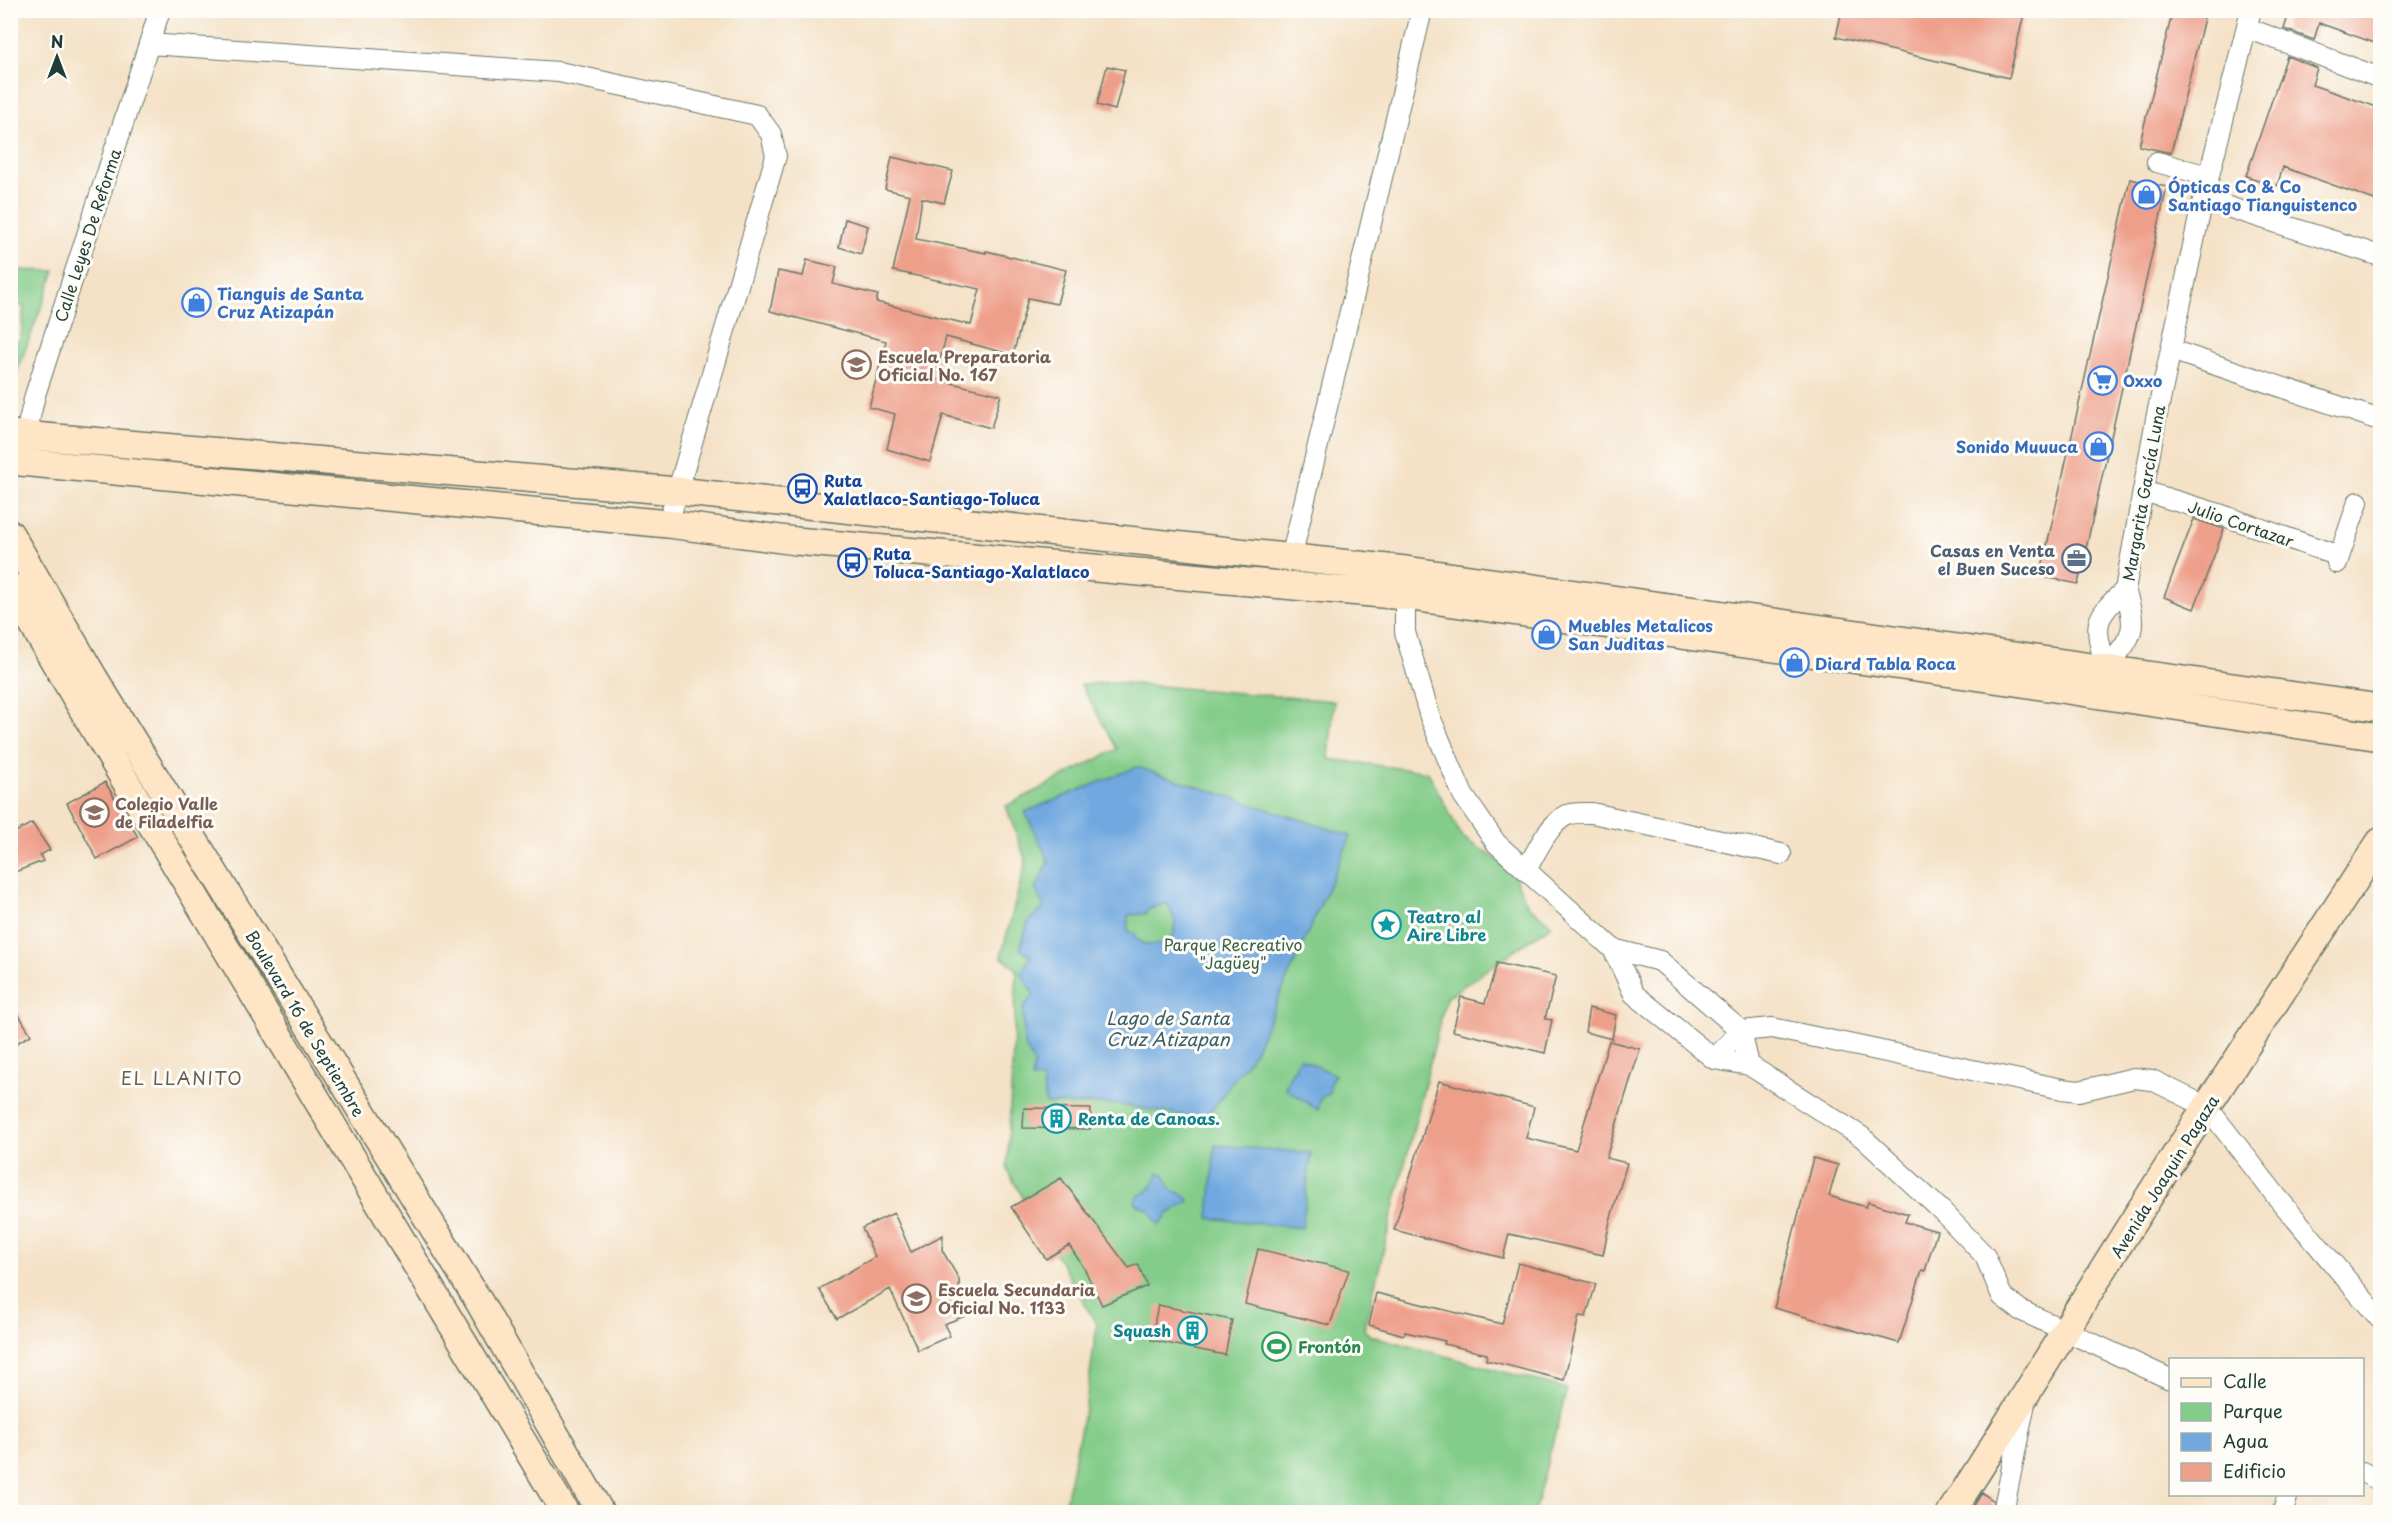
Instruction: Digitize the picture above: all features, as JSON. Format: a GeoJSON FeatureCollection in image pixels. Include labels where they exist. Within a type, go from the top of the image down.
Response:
{"type":"FeatureCollection","features":[{"type":"Feature","properties":{"kind":"main road"},"geometry":{"type":"LineString","coordinates":[[17,448],[677,491],[1291,558],[1405,583],[2015,682],[2380,737]]}},
{"type":"Feature","properties":{"kind":"main road"},"geometry":{"type":"LineString","coordinates":[[17,448],[796,541],[1405,583],[2106,668],[2380,708]]}},
{"type":"Feature","properties":{"kind":"main road","name":"Boulevard 16 de Septiembre"},"geometry":{"type":"LineString","coordinates":[[10,534],[83,685],[307,1083],[565,1512]]}},
{"type":"Feature","properties":{"kind":"main road","name":"Boulevard 16 de Septiembre"},"geometry":{"type":"LineString","coordinates":[[10,586],[83,685],[333,1067],[478,1300],[600,1512]]}},
{"type":"Feature","properties":{"kind":"main road","name":"Avenida Joaquin Pagaza"},"geometry":{"type":"LineString","coordinates":[[1951,1512],[2026,1398],[2065,1331],[2207,1107],[2380,842]]}},
{"type":"Feature","properties":{"kind":"main road"},"geometry":{"type":"LineString","coordinates":[[307,1083],[333,1067]]}},
{"type":"Feature","properties":{"kind":"street","name":"Calle Leyes De Reforma"},"geometry":{"type":"LineString","coordinates":[[17,448],[160,10]]}},
{"type":"Feature","properties":{"kind":"street"},"geometry":{"type":"LineString","coordinates":[[1291,558],[1422,10]]}},
{"type":"Feature","properties":{"kind":"street"},"geometry":{"type":"LineString","coordinates":[[2249,19],[2380,78]]}},
{"type":"Feature","properties":{"kind":"street","name":"Margarita García Luna"},"geometry":{"type":"LineString","coordinates":[[2126,590],[2143,491],[2203,199],[2249,19]]}},
{"type":"Feature","properties":{"kind":"street"},"geometry":{"type":"LineString","coordinates":[[149,44],[559,72],[757,115],[771,134],[776,156],[668,524]]}},
{"type":"Feature","properties":{"kind":"street"},"geometry":{"type":"LineString","coordinates":[[2157,162],[2208,176]]}},
{"type":"Feature","properties":{"kind":"street"},"geometry":{"type":"LineString","coordinates":[[2203,199],[2380,256]]}},
{"type":"Feature","properties":{"kind":"street"},"geometry":{"type":"LineString","coordinates":[[2171,350],[2380,420]]}},
{"type":"Feature","properties":{"kind":"street","name":"Julio Cortazar"},"geometry":{"type":"LineString","coordinates":[[2143,491],[2217,513],[2338,560],[2358,502]]}},
{"type":"Feature","properties":{"kind":"street"},"geometry":{"type":"LineString","coordinates":[[1405,583],[1405,632],[1411,661],[1430,717],[1463,795],[1496,843],[1613,949],[1634,994],[1714,1059],[1749,1065],[1862,1137],[1942,1211],[1984,1256],[2002,1296],[2020,1310],[2169,1379]]}},
{"type":"Feature","properties":{"kind":"street"},"geometry":{"type":"LineString","coordinates":[[2015,682],[2067,678],[2106,668],[2129,639],[2134,617],[2126,590],[2104,608],[2100,619],[2097,634],[2106,668],[2137,688],[2184,708]]}},
{"type":"Feature","properties":{"kind":"street"},"geometry":{"type":"LineString","coordinates":[[1526,870],[1558,822],[1568,815],[1579,813],[1592,813],[1781,854]]}},
{"type":"Feature","properties":{"kind":"street"},"geometry":{"type":"LineString","coordinates":[[1613,949],[1660,961],[1741,1031],[1749,1065]]}},
{"type":"Feature","properties":{"kind":"street"},"geometry":{"type":"LineString","coordinates":[[1714,1059],[1741,1031],[1772,1028],[2079,1091],[2134,1078],[2152,1080],[2207,1107],[2277,1197],[2380,1319]]}},
{"type":"Feature","properties":{"kind":"street"},"geometry":{"type":"LineString","coordinates":[[2003,1512],[2026,1398]]}},
{"type":"Feature","properties":{"kind":"street"},"geometry":{"type":"LineString","coordinates":[[2364,1473],[2380,1481]]}},
{"type":"Feature","properties":{"kind":"street"},"geometry":{"type":"LineString","coordinates":[[2283,1512],[2287,1496]]}},
{"type":"Feature","properties":{"kind":"green space"},"geometry":{"type":"Polygon","coordinates":[[[12,270],[55,271],[13,382],[15,343],[21,338],[24,307],[16,305],[12,270]]]}},
{"type":"Feature","properties":{"kind":"green space","name":"Parque Recreativo \"Jagüey\""},"geometry":{"type":"Polygon","coordinates":[[[1112,682],[1334,701],[1329,759],[1428,772],[1462,837],[1510,868],[1528,905],[1552,925],[1446,998],[1364,1329],[1369,1335],[1567,1389],[1534,1512],[1063,1512],[1086,1403],[1097,1325],[1007,1170],[1017,969],[1001,957],[1026,861],[1006,806],[1117,749],[1081,685],[1112,682]]]}},
{"type":"Feature","properties":{"kind":"water","name":"Lago de Santa Cruz Atizapan"},"geometry":{"type":"Polygon","coordinates":[[[1137,767],[1351,836],[1255,1051],[1205,1119],[1116,1104],[1046,1104],[1042,1079],[1032,1079],[1034,1064],[1024,1044],[1023,1007],[1034,995],[1021,973],[1031,956],[1020,949],[1028,922],[1044,907],[1035,889],[1049,862],[1025,812],[1137,767]],[[1167,903],[1149,909],[1145,914],[1128,915],[1128,931],[1135,933],[1141,942],[1146,944],[1163,943],[1173,937],[1175,921],[1167,903]]]}},
{"type":"Feature","properties":{"kind":"water"},"geometry":{"type":"Polygon","coordinates":[[[1300,1058],[1335,1075],[1331,1080],[1329,1094],[1321,1097],[1318,1110],[1285,1088],[1300,1058]]]}},
{"type":"Feature","properties":{"kind":"water"},"geometry":{"type":"Polygon","coordinates":[[[1215,1145],[1311,1153],[1302,1228],[1209,1218],[1215,1145]]]}},
{"type":"Feature","properties":{"kind":"water"},"geometry":{"type":"Polygon","coordinates":[[[1159,1173],[1164,1174],[1171,1189],[1187,1197],[1189,1201],[1168,1214],[1159,1225],[1149,1210],[1135,1203],[1135,1200],[1150,1189],[1159,1173]]]}},
{"type":"Feature","properties":{"kind":"building"},"geometry":{"type":"Polygon","coordinates":[[[1842,10],[2025,10],[2009,78],[1836,37],[1842,10]]]}},
{"type":"Feature","properties":{"kind":"building"},"geometry":{"type":"Polygon","coordinates":[[[2173,10],[2206,10],[2171,153],[2139,146],[2173,10]]]}},
{"type":"Feature","properties":{"kind":"building"},"geometry":{"type":"Polygon","coordinates":[[[2290,10],[2380,10],[2380,45],[2319,23],[2314,40],[2284,29],[2290,10]]]}},
{"type":"Feature","properties":{"kind":"building"},"geometry":{"type":"Polygon","coordinates":[[[2287,56],[2317,68],[2312,85],[2380,108],[2380,202],[2283,167],[2277,186],[2246,176],[2287,56]]]}},
{"type":"Feature","properties":{"kind":"building"},"geometry":{"type":"Polygon","coordinates":[[[1107,66],[1125,70],[1115,110],[1097,105],[1107,66]]]}},
{"type":"Feature","properties":{"kind":"building"},"geometry":{"type":"Polygon","coordinates":[[[892,157],[953,171],[944,203],[922,198],[916,239],[986,253],[986,251],[1066,270],[1057,304],[1028,298],[1013,355],[946,337],[935,379],[1001,395],[991,428],[943,415],[930,462],[887,449],[895,414],[869,407],[886,341],[770,311],[778,271],[803,276],[807,260],[837,267],[833,284],[878,295],[876,302],[971,325],[980,289],[893,271],[910,195],[885,189],[892,157]]]}},
{"type":"Feature","properties":{"kind":"building"},"geometry":{"type":"Polygon","coordinates":[[[2130,179],[2167,187],[2078,584],[2040,576],[2130,179]]]}},
{"type":"Feature","properties":{"kind":"building"},"geometry":{"type":"Polygon","coordinates":[[[845,219],[868,226],[861,254],[839,247],[845,219]]]}},
{"type":"Feature","properties":{"kind":"building"},"geometry":{"type":"Polygon","coordinates":[[[2194,519],[2224,529],[2194,609],[2164,597],[2194,519]]]}},
{"type":"Feature","properties":{"kind":"building"},"geometry":{"type":"Polygon","coordinates":[[[105,782],[138,837],[97,859],[67,803],[105,782]]]}},
{"type":"Feature","properties":{"kind":"building"},"geometry":{"type":"Polygon","coordinates":[[[32,823],[50,850],[40,855],[43,861],[10,874],[10,835],[32,823]]]}},
{"type":"Feature","properties":{"kind":"building"},"geometry":{"type":"Polygon","coordinates":[[[1497,963],[1556,976],[1545,1019],[1552,1020],[1545,1053],[1453,1031],[1461,997],[1485,1003],[1497,963]]]}},
{"type":"Feature","properties":{"kind":"building"},"geometry":{"type":"Polygon","coordinates":[[[10,1000],[31,1035],[10,1047],[10,1000]]]}},
{"type":"Feature","properties":{"kind":"building"},"geometry":{"type":"Polygon","coordinates":[[[1589,1008],[1616,1015],[1612,1039],[1585,1032],[1589,1008]]]}},
{"type":"Feature","properties":{"kind":"building"},"geometry":{"type":"Polygon","coordinates":[[[1609,1041],[1640,1049],[1606,1158],[1627,1163],[1610,1221],[1603,1255],[1509,1234],[1503,1258],[1394,1230],[1439,1081],[1534,1107],[1526,1138],[1576,1150],[1609,1041]]]}},
{"type":"Feature","properties":{"kind":"building","name":"Renta de Canoas."},"geometry":{"type":"Polygon","coordinates":[[[1024,1108],[1091,1109],[1090,1129],[1023,1128],[1024,1108]]]}},
{"type":"Feature","properties":{"kind":"building"},"geometry":{"type":"Polygon","coordinates":[[[1813,1158],[1838,1165],[1829,1196],[1866,1207],[1868,1202],[1908,1214],[1905,1222],[1937,1231],[1899,1343],[1774,1308],[1813,1158]]]}},
{"type":"Feature","properties":{"kind":"building"},"geometry":{"type":"Polygon","coordinates":[[[1061,1178],[1129,1268],[1138,1264],[1147,1286],[1102,1305],[1084,1268],[1069,1245],[1046,1259],[1011,1207],[1061,1178]]]}},
{"type":"Feature","properties":{"kind":"building"},"geometry":{"type":"Polygon","coordinates":[[[894,1213],[911,1252],[943,1235],[942,1250],[959,1279],[960,1302],[965,1316],[944,1324],[950,1336],[918,1350],[890,1289],[837,1319],[819,1289],[875,1257],[862,1228],[894,1213]]]}},
{"type":"Feature","properties":{"kind":"building"},"geometry":{"type":"Polygon","coordinates":[[[1258,1249],[1349,1270],[1330,1325],[1245,1304],[1258,1249]]]}},
{"type":"Feature","properties":{"kind":"building"},"geometry":{"type":"Polygon","coordinates":[[[1518,1263],[1596,1284],[1586,1317],[1579,1316],[1564,1380],[1486,1360],[1487,1354],[1444,1344],[1445,1341],[1405,1332],[1404,1335],[1369,1325],[1376,1293],[1502,1324],[1518,1263]]]}},
{"type":"Feature","properties":{"kind":"building","name":"Squash"},"geometry":{"type":"Polygon","coordinates":[[[1158,1305],[1232,1320],[1225,1355],[1151,1340],[1158,1305]]]}},
{"type":"Feature","properties":{"kind":"building"},"geometry":{"type":"Polygon","coordinates":[[[1982,1493],[1993,1500],[1991,1512],[1970,1512],[1982,1493]]]}},
{"type":"Feature","properties":{"kind":"place","name":"Ópticas Co & Co Santiago Tianguistenco"},"geometry":{"type":"Point","coordinates":[2147,195]}},
{"type":"Feature","properties":{"kind":"place","name":"Tianguis de Santa Cruz Atizapán"},"geometry":{"type":"Point","coordinates":[196,302]}},
{"type":"Feature","properties":{"kind":"place","name":"Escuela Preparatoria Oficial No. 167"},"geometry":{"type":"Point","coordinates":[857,365]}},
{"type":"Feature","properties":{"kind":"place","name":"Oxxo"},"geometry":{"type":"Point","coordinates":[2102,380]}},
{"type":"Feature","properties":{"kind":"place","name":"Sonido Muuuca"},"geometry":{"type":"Point","coordinates":[2099,446]}},
{"type":"Feature","properties":{"kind":"place","name":"Ruta Xalatlaco-Santiago-Toluca"},"geometry":{"type":"Point","coordinates":[803,489]}},
{"type":"Feature","properties":{"kind":"place","name":"Casas en Venta el Buen Suceso"},"geometry":{"type":"Point","coordinates":[2076,559]}},
{"type":"Feature","properties":{"kind":"place","name":"Ruta Toluca-Santiago-Xalatlaco"},"geometry":{"type":"Point","coordinates":[852,562]}},
{"type":"Feature","properties":{"kind":"place","name":"Muebles Metalicos San Juditas"},"geometry":{"type":"Point","coordinates":[1547,634]}},
{"type":"Feature","properties":{"kind":"place","name":"Diard Tabla Roca"},"geometry":{"type":"Point","coordinates":[1794,663]}},
{"type":"Feature","properties":{"kind":"place","name":"Colegio Valle de Filadelfia"},"geometry":{"type":"Point","coordinates":[94,812]}},
{"type":"Feature","properties":{"kind":"place","name":"Teatro al Aire Libre"},"geometry":{"type":"Point","coordinates":[1386,925]}},
{"type":"Feature","properties":{"kind":"place","name":"Renta de Canoas."},"geometry":{"type":"Point","coordinates":[1057,1118]}},
{"type":"Feature","properties":{"kind":"place","name":"Escuela Secundaria Oficial No. 1133"},"geometry":{"type":"Point","coordinates":[917,1298]}},
{"type":"Feature","properties":{"kind":"place","name":"Squash"},"geometry":{"type":"Point","coordinates":[1192,1330]}},
{"type":"Feature","properties":{"kind":"place","name":"Frontón"},"geometry":{"type":"Point","coordinates":[1277,1346]}},
{"type":"Feature","properties":{"kind":"district","name":"EL LLANITO"},"geometry":{"type":"Point","coordinates":[182,1077]}}]}
